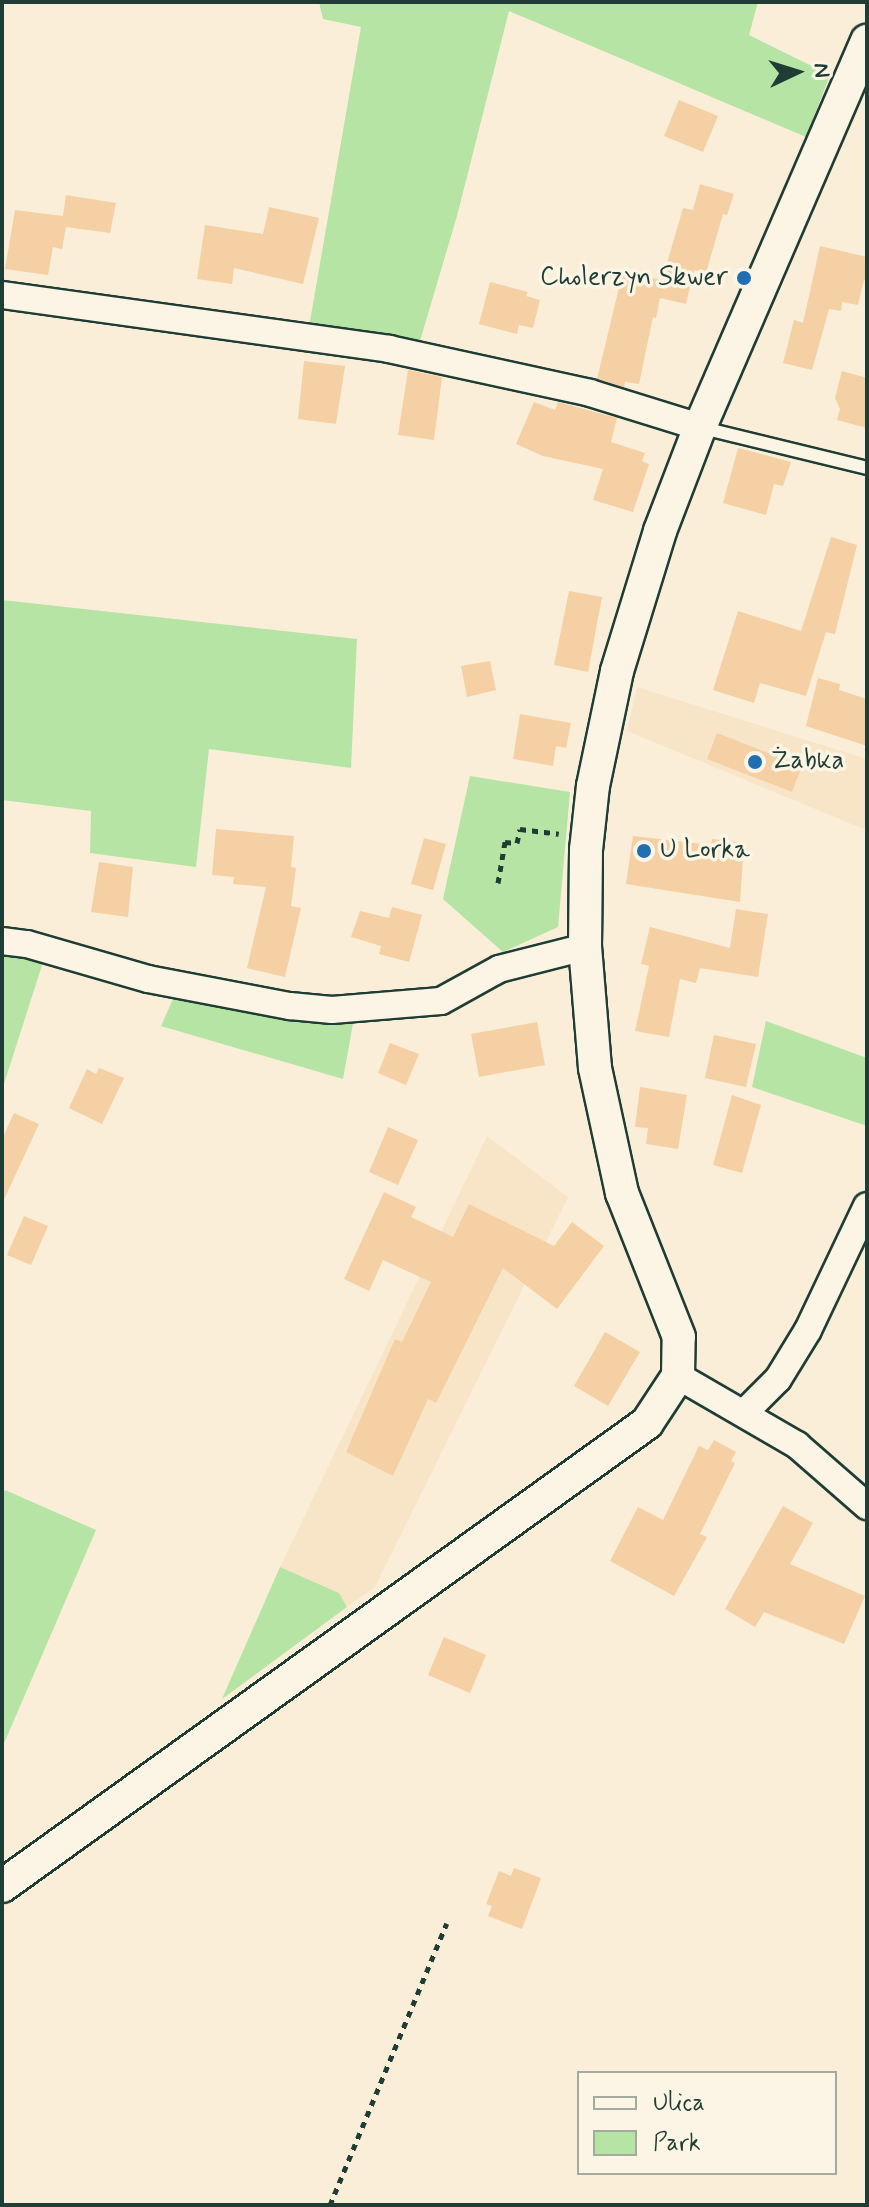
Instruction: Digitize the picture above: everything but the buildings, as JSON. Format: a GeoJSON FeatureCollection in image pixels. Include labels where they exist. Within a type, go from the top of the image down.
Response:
{"type":"FeatureCollection","features":[{"type":"Feature","properties":{"kind":"street"},"geometry":{"type":"LineString","coordinates":[[2,1886],[647,1423],[678,1376],[681,1352],[675,1322],[622,1193],[606,1132],[595,1068],[585,947],[587,832],[613,687],[656,542],[700,427],[867,41]]}},
{"type":"Feature","properties":{"kind":"street"},"geometry":{"type":"LineString","coordinates":[[2,295],[389,349],[590,393],[700,427]]}},
{"type":"Feature","properties":{"kind":"street"},"geometry":{"type":"LineString","coordinates":[[2,941],[27,944],[148,979],[290,1006],[332,1010],[441,1001],[499,969],[585,947]]}},
{"type":"Feature","properties":{"kind":"street"},"geometry":{"type":"LineString","coordinates":[[744,1413],[778,1379],[808,1330],[867,1206]]}},
{"type":"Feature","properties":{"kind":"street"},"geometry":{"type":"LineString","coordinates":[[678,1376],[797,1445],[867,1506]]}},
{"type":"Feature","properties":{"kind":"lane"},"geometry":{"type":"LineString","coordinates":[[700,427],[867,468]]}},
{"type":"Feature","properties":{"kind":"path"},"geometry":{"type":"LineString","coordinates":[[498,883],[505,842],[517,843],[520,829],[572,836]]}},
{"type":"Feature","properties":{"kind":"path"},"geometry":{"type":"LineString","coordinates":[[330,2205],[447,1923]]}},
{"type":"Feature","properties":{"kind":"shaded area"},"geometry":{"type":"Polygon","coordinates":[[[637,687],[867,759],[866,830],[627,731],[637,687]]]}},
{"type":"Feature","properties":{"kind":"shaded area"},"geometry":{"type":"Polygon","coordinates":[[[487,1136],[568,1197],[375,1587],[347,1607],[339,1593],[280,1567],[487,1136]]]}},
{"type":"Feature","properties":{"kind":"green space"},"geometry":{"type":"Polygon","coordinates":[[[319,2],[758,2],[749,35],[830,75],[806,137],[509,11],[457,216],[420,341],[309,327],[361,27],[323,19],[319,2]]]}},
{"type":"Feature","properties":{"kind":"green space"},"geometry":{"type":"Polygon","coordinates":[[[2,600],[357,639],[351,768],[209,749],[196,867],[90,853],[91,811],[2,800],[2,600]]]}},
{"type":"Feature","properties":{"kind":"green space"},"geometry":{"type":"Polygon","coordinates":[[[470,776],[570,792],[558,927],[503,952],[443,899],[470,776]]]}},
{"type":"Feature","properties":{"kind":"green space"},"geometry":{"type":"Polygon","coordinates":[[[2,951],[44,959],[2,1090],[2,951]]]}},
{"type":"Feature","properties":{"kind":"green space"},"geometry":{"type":"Polygon","coordinates":[[[173,999],[306,1017],[354,1018],[343,1079],[161,1026],[173,999]]]}},
{"type":"Feature","properties":{"kind":"green space"},"geometry":{"type":"Polygon","coordinates":[[[766,1021],[867,1058],[867,1126],[752,1087],[766,1021]]]}},
{"type":"Feature","properties":{"kind":"green space"},"geometry":{"type":"Polygon","coordinates":[[[5,1490],[96,1530],[2,1748],[2,1496],[5,1490]]]}},
{"type":"Feature","properties":{"kind":"green space"},"geometry":{"type":"Polygon","coordinates":[[[280,1567],[339,1593],[347,1607],[222,1699],[280,1567]]]}},
{"type":"Feature","properties":{"kind":"place","name":"Cholerzyn Skwer"},"geometry":{"type":"Point","coordinates":[744,278]}},
{"type":"Feature","properties":{"kind":"place","name":"Żabka"},"geometry":{"type":"Point","coordinates":[755,762]}},
{"type":"Feature","properties":{"kind":"place","name":"U Lorka"},"geometry":{"type":"Point","coordinates":[644,851]}}]}
